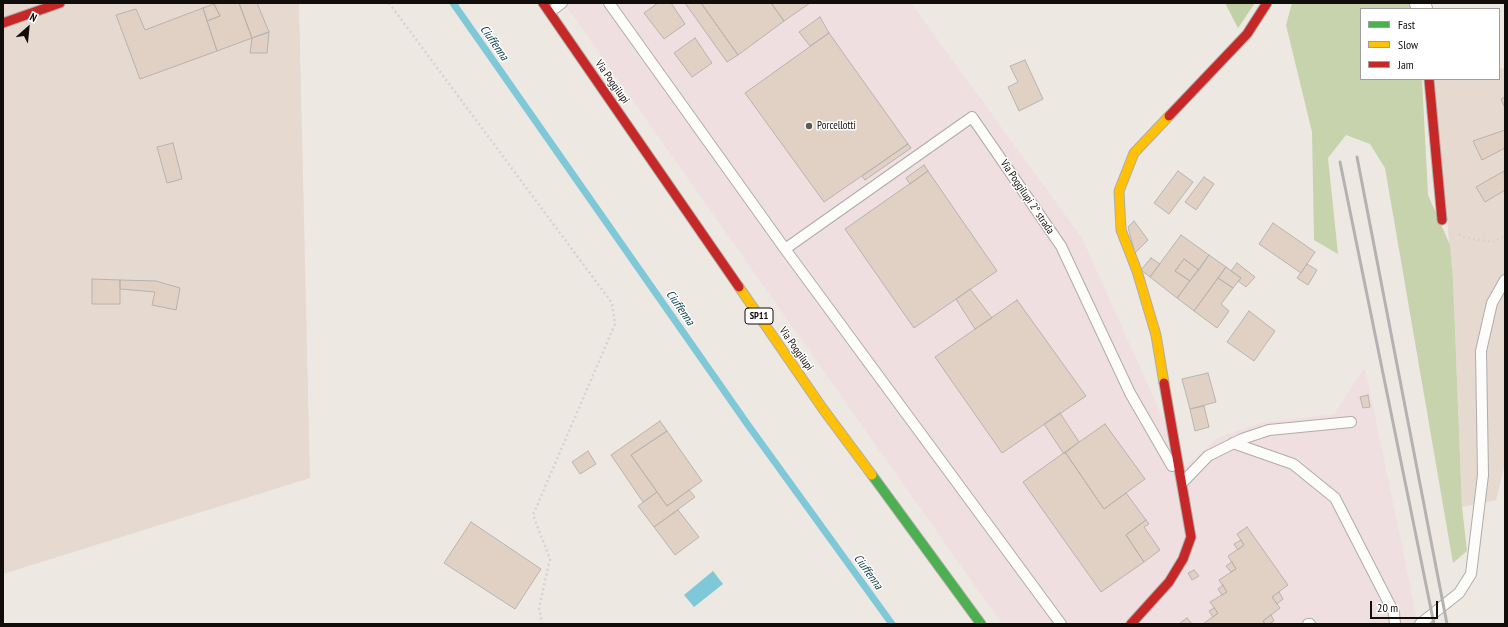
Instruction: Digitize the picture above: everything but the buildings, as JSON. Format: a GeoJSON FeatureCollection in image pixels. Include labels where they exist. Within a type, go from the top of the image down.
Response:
{"type":"FeatureCollection","features":[{"type":"Feature","properties":{"kind":"street"},"geometry":{"type":"LineString","coordinates":[[3,23],[60,3]]}},
{"type":"Feature","properties":{"kind":"street","name":"Via Poggilupi"},"geometry":{"type":"LineString","coordinates":[[543,3],[823,409],[981,624]]}},
{"type":"Feature","properties":{"kind":"street","name":"Via Poggilupi 2° strada"},"geometry":{"type":"LineString","coordinates":[[1130,624],[1169,582],[1186,552],[1191,537],[1156,335],[1137,271],[1121,230],[1119,191],[1134,153],[1247,34],[1267,3]]}},
{"type":"Feature","properties":{"kind":"street"},"geometry":{"type":"LineString","coordinates":[[1429,80],[1442,220]]}},
{"type":"Feature","properties":{"kind":"lane"},"geometry":{"type":"LineString","coordinates":[[550,12],[562,3]]}},
{"type":"Feature","properties":{"kind":"lane"},"geometry":{"type":"LineString","coordinates":[[609,3],[785,250],[1061,624]]}},
{"type":"Feature","properties":{"kind":"lane","name":"Via Poggilupi 2° strada"},"geometry":{"type":"LineString","coordinates":[[785,250],[972,117],[1061,246],[1130,393],[1182,484]]}},
{"type":"Feature","properties":{"kind":"lane"},"geometry":{"type":"LineString","coordinates":[[1420,624],[1459,593],[1471,574],[1483,474],[1481,351],[1492,303],[1505,280]]}},
{"type":"Feature","properties":{"kind":"lane"},"geometry":{"type":"LineString","coordinates":[[1182,484],[1208,456],[1233,443],[1269,430],[1351,422]]}},
{"type":"Feature","properties":{"kind":"lane"},"geometry":{"type":"LineString","coordinates":[[1233,443],[1293,464],[1335,498],[1394,612],[1395,624]]}},
{"type":"Feature","properties":{"kind":"path"},"geometry":{"type":"LineString","coordinates":[[389,3],[612,303],[615,324],[534,515],[550,559],[539,608],[542,624]]}},
{"type":"Feature","properties":{"kind":"path"},"geometry":{"type":"LineString","coordinates":[[1442,220],[1463,237],[1493,242],[1505,236]]}},
{"type":"Feature","properties":{"kind":"shaded area"},"geometry":{"type":"Polygon","coordinates":[[[3,3],[299,3],[310,478],[3,574],[3,3]]]}},
{"type":"Feature","properties":{"kind":"shaded area"},"geometry":{"type":"Polygon","coordinates":[[[564,3],[911,3],[1082,238],[1185,467],[1219,437],[1261,423],[1334,414],[1365,367],[1418,624],[1002,624],[564,3]]]}},
{"type":"Feature","properties":{"kind":"shaded area"},"geometry":{"type":"Polygon","coordinates":[[[1505,68],[1505,464],[1496,500],[1462,507],[1453,280],[1433,80],[1500,80],[1500,69],[1505,68]]]}},
{"type":"Feature","properties":{"kind":"green space"},"geometry":{"type":"Polygon","coordinates":[[[1225,3],[1255,3],[1238,28],[1225,3]]]}},
{"type":"Feature","properties":{"kind":"green space"},"geometry":{"type":"Polygon","coordinates":[[[1292,3],[1410,3],[1412,8],[1360,8],[1360,80],[1422,80],[1428,195],[1450,245],[1453,280],[1462,507],[1467,551],[1453,563],[1385,168],[1370,144],[1346,135],[1328,158],[1338,254],[1314,240],[1312,132],[1286,25],[1292,3]]]}},
{"type":"Feature","properties":{"kind":"water"},"geometry":{"type":"Polygon","coordinates":[[[713,571],[723,584],[694,607],[684,595],[713,571]]]}},
{"type":"Feature","properties":{"kind":"waterway","name":"Ciuffenna"},"geometry":{"type":"LineString","coordinates":[[453,3],[748,425],[892,624]]}},
{"type":"Feature","properties":{"kind":"railway"},"geometry":{"type":"LineString","coordinates":[[1357,157],[1447,624]]}},
{"type":"Feature","properties":{"kind":"railway"},"geometry":{"type":"LineString","coordinates":[[1340,162],[1434,624]]}},
{"type":"Feature","properties":{"kind":"traffic: fast"},"geometry":{"type":"LineString","coordinates":[[872,475],[981,624]]}},
{"type":"Feature","properties":{"kind":"traffic: slow"},"geometry":{"type":"LineString","coordinates":[[1164,383],[1156,335],[1137,271],[1121,230],[1119,191],[1134,153],[1169,116]]}},
{"type":"Feature","properties":{"kind":"traffic: slow"},"geometry":{"type":"LineString","coordinates":[[739,287],[823,409],[872,475]]}},
{"type":"Feature","properties":{"kind":"traffic: jam"},"geometry":{"type":"LineString","coordinates":[[3,23],[60,3]]}},
{"type":"Feature","properties":{"kind":"traffic: jam"},"geometry":{"type":"LineString","coordinates":[[543,3],[739,287]]}},
{"type":"Feature","properties":{"kind":"traffic: jam"},"geometry":{"type":"LineString","coordinates":[[1169,116],[1247,34],[1267,3]]}},
{"type":"Feature","properties":{"kind":"traffic: jam"},"geometry":{"type":"LineString","coordinates":[[1429,80],[1442,220]]}},
{"type":"Feature","properties":{"kind":"traffic: jam"},"geometry":{"type":"LineString","coordinates":[[1131,624],[1169,582],[1183,559],[1191,537],[1164,383]]}},
{"type":"Feature","properties":{"kind":"place","name":"Porcellotti"},"geometry":{"type":"Point","coordinates":[809,126]}}]}
